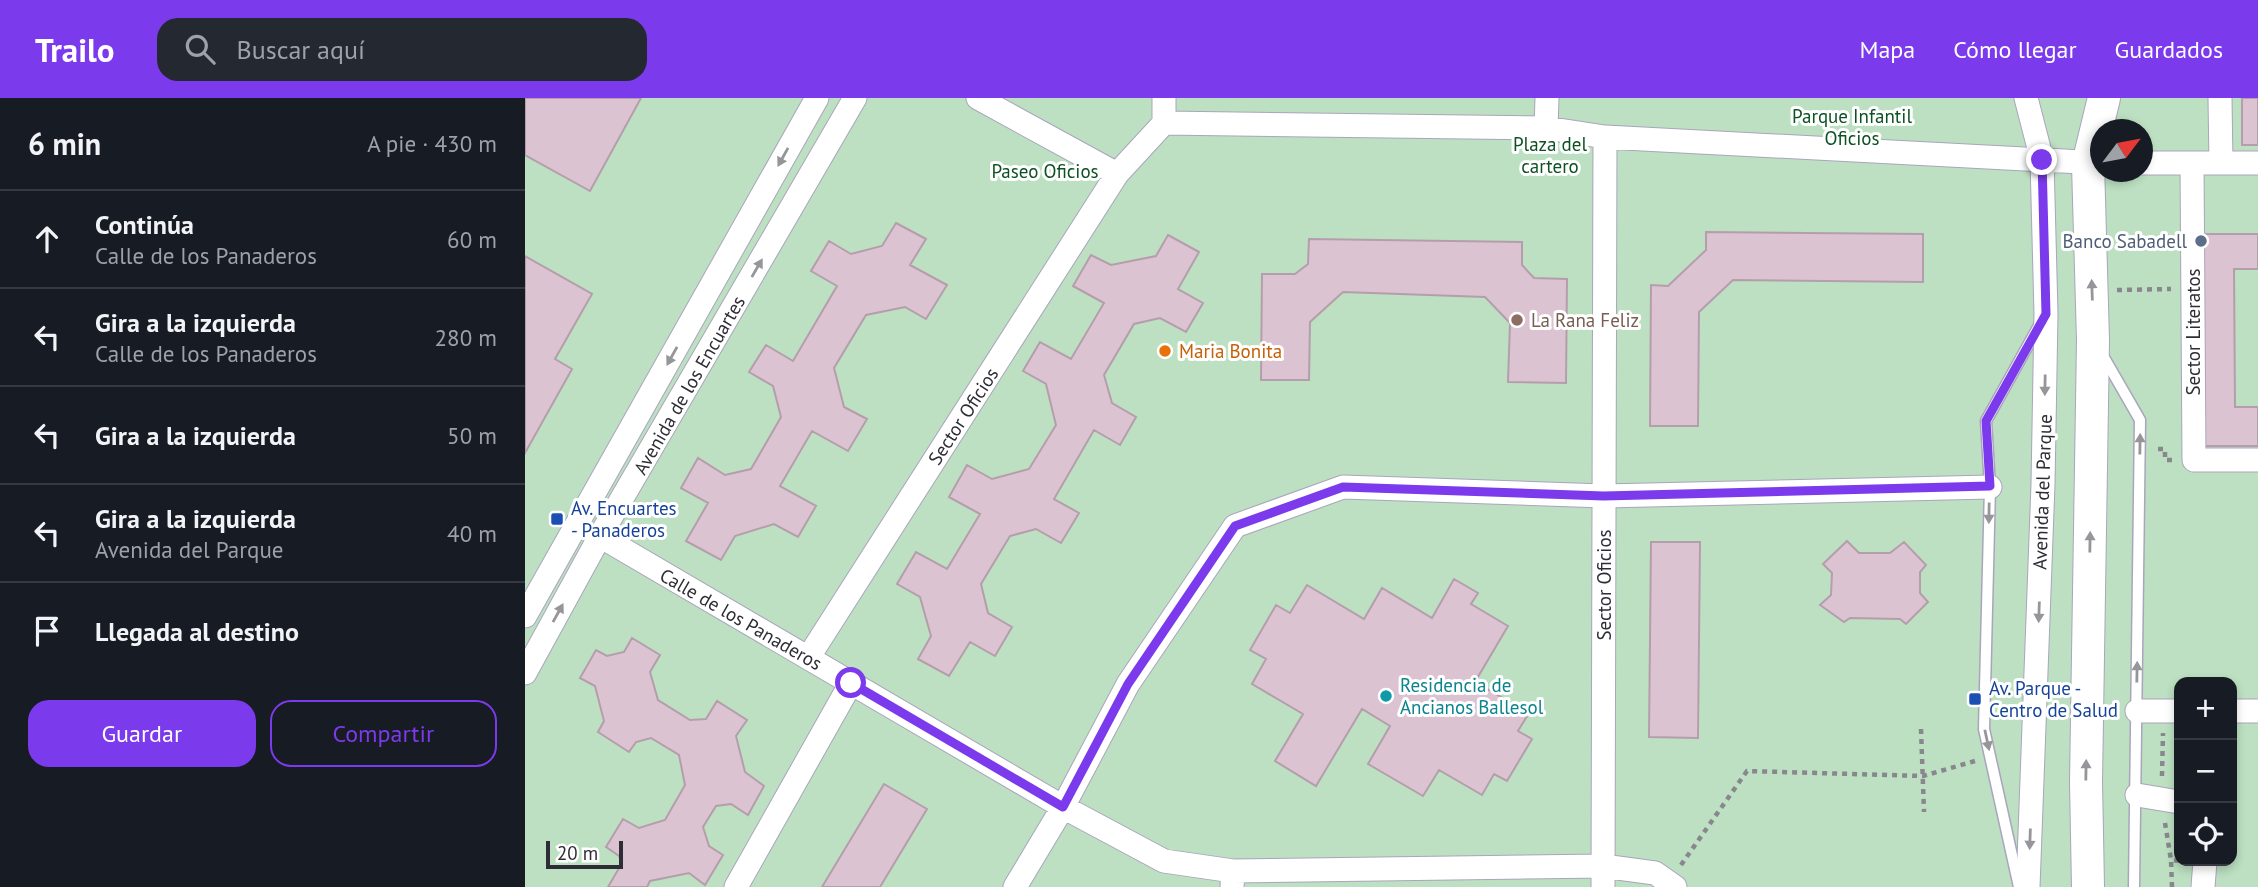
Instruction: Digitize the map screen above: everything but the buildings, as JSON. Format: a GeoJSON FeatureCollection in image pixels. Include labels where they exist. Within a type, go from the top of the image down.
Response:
{"type":"FeatureCollection","features":[{"type":"Feature","properties":{"kind":"street","name":"Avenida de los Encuartes"},"geometry":{"type":"LineString","coordinates":[[525,617],[817,98]]}},
{"type":"Feature","properties":{"kind":"street","name":"Avenida de los Encuartes"},"geometry":{"type":"LineString","coordinates":[[525,673],[600,536],[855,98]]}},
{"type":"Feature","properties":{"kind":"street"},"geometry":{"type":"LineString","coordinates":[[978,98],[1117,174]]}},
{"type":"Feature","properties":{"kind":"street"},"geometry":{"type":"LineString","coordinates":[[1164,98],[1164,122],[1546,128],[1605,137],[2090,163]]}},
{"type":"Feature","properties":{"kind":"street"},"geometry":{"type":"LineString","coordinates":[[1546,128],[1547,98]]}},
{"type":"Feature","properties":{"kind":"street","name":"Avenida del Parque"},"geometry":{"type":"LineString","coordinates":[[2026,98],[2042,160],[2046,314],[2043,484],[2028,887]]}},
{"type":"Feature","properties":{"kind":"street"},"geometry":{"type":"LineString","coordinates":[[2101,119],[2104,98]]}},
{"type":"Feature","properties":{"kind":"street"},"geometry":{"type":"LineString","coordinates":[[2220,98],[2221,163]]}},
{"type":"Feature","properties":{"kind":"street","name":"Sector Oficios"},"geometry":{"type":"LineString","coordinates":[[808,658],[1117,174],[1164,122]]}},
{"type":"Feature","properties":{"kind":"street","name":"Sector Oficios"},"geometry":{"type":"LineString","coordinates":[[1603,876],[1605,137]]}},
{"type":"Feature","properties":{"kind":"street"},"geometry":{"type":"LineString","coordinates":[[2153,163],[2258,163]]}},
{"type":"Feature","properties":{"kind":"street","name":"Sector Literatos"},"geometry":{"type":"LineString","coordinates":[[2192,163],[2194,460]]}},
{"type":"Feature","properties":{"kind":"street"},"geometry":{"type":"LineString","coordinates":[[2088,887],[2086,782],[2094,182]]}},
{"type":"Feature","properties":{"kind":"street"},"geometry":{"type":"LineString","coordinates":[[2194,460],[2258,460]]}},
{"type":"Feature","properties":{"kind":"street"},"geometry":{"type":"LineString","coordinates":[[1015,887],[1063,807],[1128,684],[1235,526],[1343,487],[1604,496],[1990,486]]}},
{"type":"Feature","properties":{"kind":"street","name":"Calle de los Panaderos"},"geometry":{"type":"LineString","coordinates":[[600,536],[1063,807]]}},
{"type":"Feature","properties":{"kind":"street"},"geometry":{"type":"LineString","coordinates":[[736,887],[851,683]]}},
{"type":"Feature","properties":{"kind":"street"},"geometry":{"type":"LineString","coordinates":[[2137,711],[2174,711]]}},
{"type":"Feature","properties":{"kind":"street"},"geometry":{"type":"LineString","coordinates":[[2237,711],[2258,711]]}},
{"type":"Feature","properties":{"kind":"street"},"geometry":{"type":"LineString","coordinates":[[2137,795],[2174,801]]}},
{"type":"Feature","properties":{"kind":"street"},"geometry":{"type":"LineString","coordinates":[[1063,807],[1164,861],[1232,879],[1603,876],[1655,873],[1672,885]]}},
{"type":"Feature","properties":{"kind":"street"},"geometry":{"type":"LineString","coordinates":[[2203,887],[2205,866]]}},
{"type":"Feature","properties":{"kind":"lane"},"geometry":{"type":"LineString","coordinates":[[2019,887],[1984,729],[1990,486],[1986,421],[2046,314]]}},
{"type":"Feature","properties":{"kind":"lane"},"geometry":{"type":"LineString","coordinates":[[2093,340],[2140,420],[2134,887]]}},
{"type":"Feature","properties":{"kind":"path"},"geometry":{"type":"LineString","coordinates":[[2092,290],[2193,289]]}},
{"type":"Feature","properties":{"kind":"path"},"geometry":{"type":"LineString","coordinates":[[2140,449],[2165,449],[2165,460],[2194,460]]}},
{"type":"Feature","properties":{"kind":"path"},"geometry":{"type":"LineString","coordinates":[[1921,729],[1924,812]]}},
{"type":"Feature","properties":{"kind":"path"},"geometry":{"type":"LineString","coordinates":[[1672,885],[1747,772],[1923,776],[1990,757]]}},
{"type":"Feature","properties":{"kind":"green space"},"geometry":{"type":"Polygon","coordinates":[[[525,98],[2258,98],[2258,887],[525,887],[525,98]]]}},
{"type":"Feature","properties":{"kind":"place","name":"Banco Sabadell"},"geometry":{"type":"Point","coordinates":[2201,241]}},
{"type":"Feature","properties":{"kind":"place","name":"La Rana Feliz"},"geometry":{"type":"Point","coordinates":[1517,320]}},
{"type":"Feature","properties":{"kind":"place","name":"Maria Bonita"},"geometry":{"type":"Point","coordinates":[1165,351]}},
{"type":"Feature","properties":{"kind":"place","name":"Av. Encuartes - Panaderos"},"geometry":{"type":"Point","coordinates":[557,519]}},
{"type":"Feature","properties":{"kind":"place","name":"Residencia de Ancianos Ballesol"},"geometry":{"type":"Point","coordinates":[1386,696]}},
{"type":"Feature","properties":{"kind":"place","name":"Av. Parque - Centro de Salud"},"geometry":{"type":"Point","coordinates":[1975,699]}},
{"type":"Feature","properties":{"kind":"route"},"geometry":{"type":"LineString","coordinates":[[851,683],[1063,807],[1128,684],[1235,526],[1343,487],[1604,496],[1990,486],[1986,421],[2046,314],[2042,160]]}},
{"type":"Feature","properties":{"kind":"park label","name":"Parque Infantil Oficios"},"geometry":{"type":"Point","coordinates":[1852,127]}},
{"type":"Feature","properties":{"kind":"park label","name":"Plaza del cartero"},"geometry":{"type":"Point","coordinates":[1550,155]}},
{"type":"Feature","properties":{"kind":"park label","name":"Paseo Oficios"},"geometry":{"type":"Point","coordinates":[1045,171]}}]}
